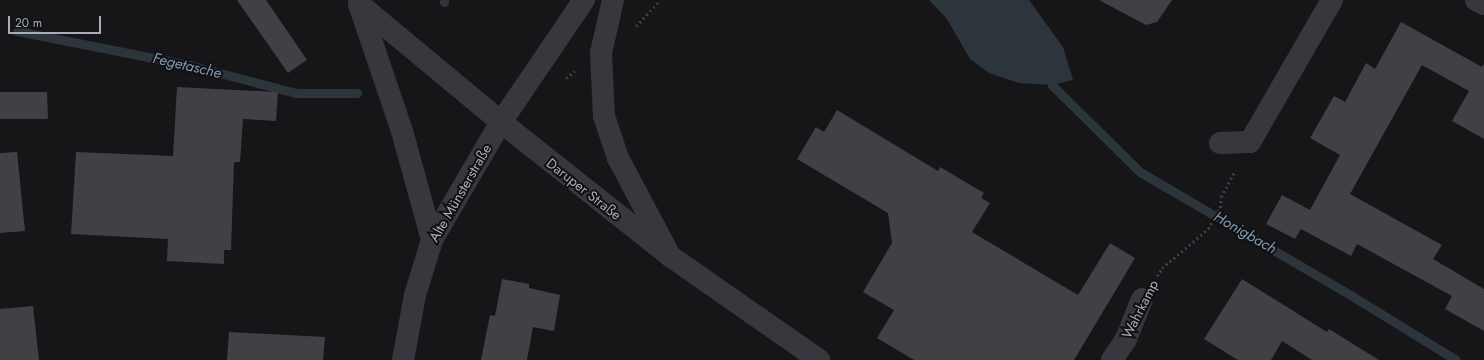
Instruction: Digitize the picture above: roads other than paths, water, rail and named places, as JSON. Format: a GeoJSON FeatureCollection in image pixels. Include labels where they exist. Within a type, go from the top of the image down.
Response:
{"type":"FeatureCollection","features":[{"type":"Feature","properties":{"kind":"street","name":"Alte Münsterstraße"},"geometry":{"type":"LineString","coordinates":[[403,360],[415,295],[432,240],[501,122],[584,0]]}},
{"type":"Feature","properties":{"kind":"street"},"geometry":{"type":"LineString","coordinates":[[613,0],[601,53],[604,116],[618,158],[670,256]]}},
{"type":"Feature","properties":{"kind":"street"},"geometry":{"type":"LineString","coordinates":[[1220,143],[1250,142],[1332,0]]}},
{"type":"Feature","properties":{"kind":"street"},"geometry":{"type":"LineString","coordinates":[[1476,0],[1484,4]]}},
{"type":"Feature","properties":{"kind":"street","name":"Daruper Straße"},"geometry":{"type":"LineString","coordinates":[[358,2],[501,122],[670,256],[819,360]]}},
{"type":"Feature","properties":{"kind":"street","name":"Daruper Straße"},"geometry":{"type":"LineString","coordinates":[[358,2],[402,130],[432,240]]}},
{"type":"Feature","properties":{"kind":"street","name":"Wahrkamp"},"geometry":{"type":"LineString","coordinates":[[1112,360],[1126,338],[1142,299]]}},
{"type":"Feature","properties":{"kind":"waterway","name":"Fegetasche"},"geometry":{"type":"LineString","coordinates":[[17,31],[193,66],[296,93],[357,93]]}},
{"type":"Feature","properties":{"kind":"waterway","name":"Honigbach"},"geometry":{"type":"LineString","coordinates":[[1052,85],[1140,172],[1352,296],[1456,360]]}}]}
